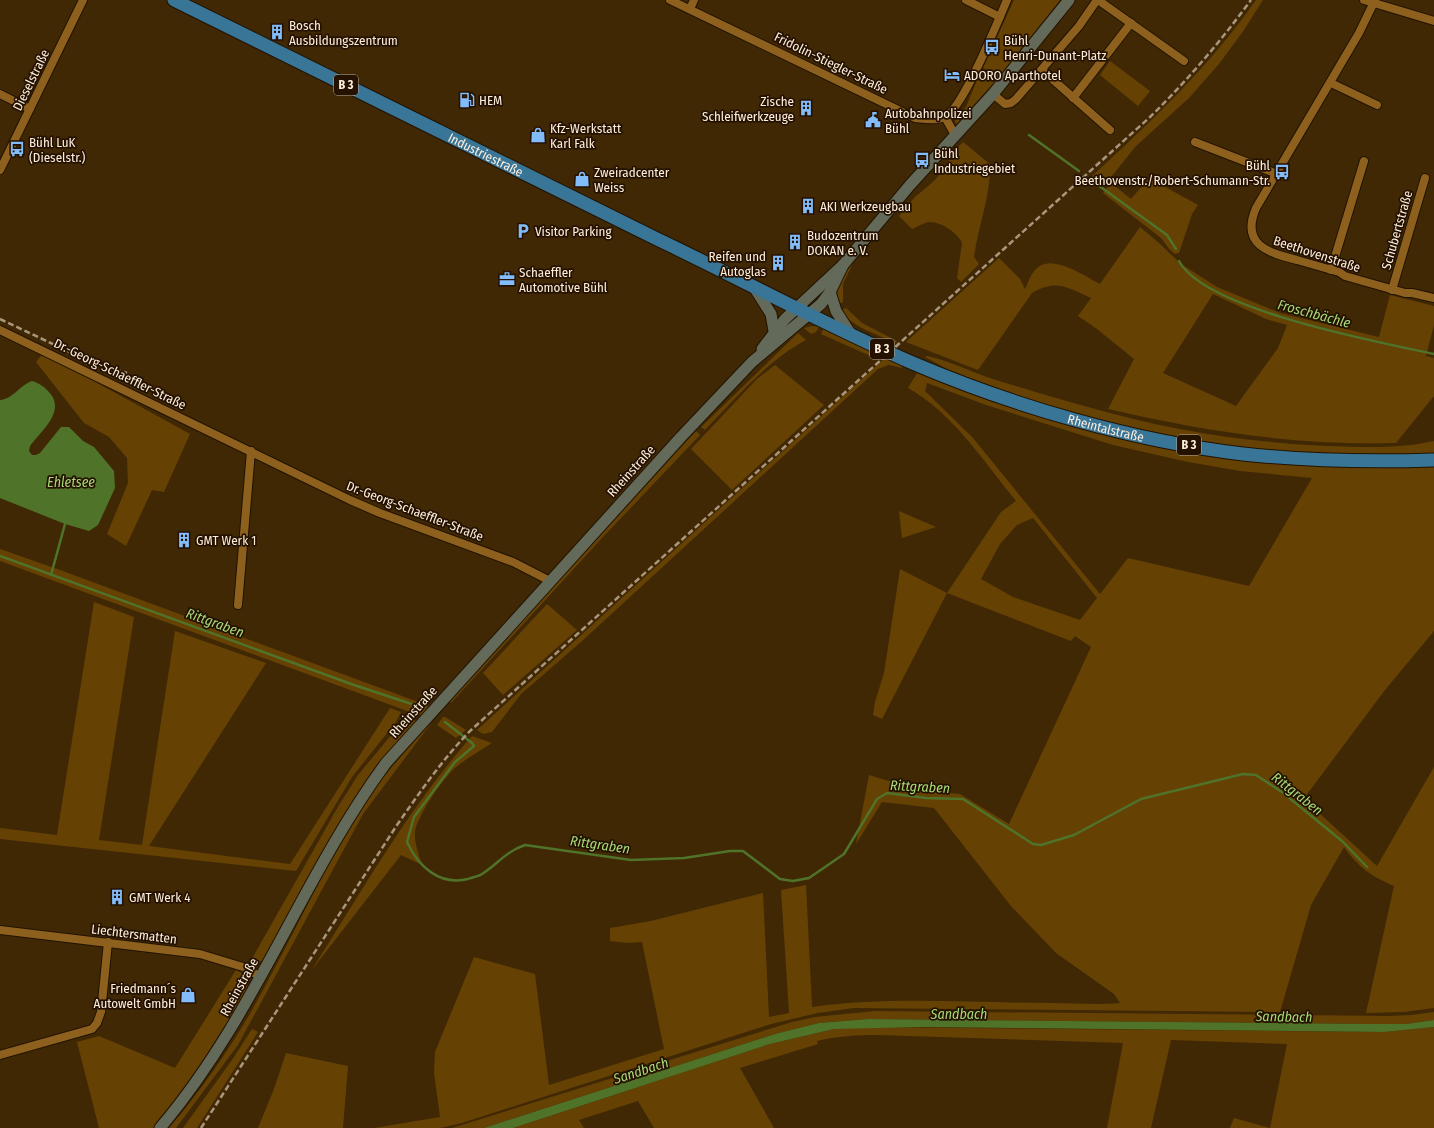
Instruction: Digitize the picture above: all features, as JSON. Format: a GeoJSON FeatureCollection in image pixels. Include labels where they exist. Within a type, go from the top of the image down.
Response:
{"type":"FeatureCollection","features":[{"type":"Feature","properties":{"kind":"main road","name":"Industriestraße"},"geometry":{"type":"LineString","coordinates":[[174,0],[803,311]]}},
{"type":"Feature","properties":{"kind":"main road","name":"Rheintalstraße"},"geometry":{"type":"LineString","coordinates":[[803,311],[915,364],[952,379],[1014,401],[1114,430],[1177,443],[1241,453],[1308,459],[1378,461],[1434,460]]}},
{"type":"Feature","properties":{"kind":"street","name":"Dieselstraße"},"geometry":{"type":"LineString","coordinates":[[0,170],[83,0]]}},
{"type":"Feature","properties":{"kind":"street","name":"Fridolin-Stiegler-Straße"},"geometry":{"type":"LineString","coordinates":[[670,0],[915,118],[928,120],[945,117]]}},
{"type":"Feature","properties":{"kind":"street"},"geometry":{"type":"LineString","coordinates":[[690,9],[694,0]]}},
{"type":"Feature","properties":{"kind":"street"},"geometry":{"type":"LineString","coordinates":[[966,0],[1000,17]]}},
{"type":"Feature","properties":{"kind":"street"},"geometry":{"type":"LineString","coordinates":[[955,135],[945,117],[961,101],[1007,0]]}},
{"type":"Feature","properties":{"kind":"street","name":"Rheinstraße"},"geometry":{"type":"LineString","coordinates":[[160,1128],[205,1072],[261,977],[327,854],[361,798],[386,763],[423,720],[681,437],[803,311],[910,185],[993,94],[1069,0]]}},
{"type":"Feature","properties":{"kind":"street"},"geometry":{"type":"LineString","coordinates":[[993,94],[1005,104],[1011,104],[1042,70],[1098,0],[1184,61]]}},
{"type":"Feature","properties":{"kind":"street"},"geometry":{"type":"LineString","coordinates":[[1364,0],[1434,21]]}},
{"type":"Feature","properties":{"kind":"street","name":"Beethovenstraße"},"geometry":{"type":"LineString","coordinates":[[1374,2],[1359,33],[1331,82],[1291,146],[1290,153],[1254,213],[1252,227],[1256,241],[1268,252],[1339,272],[1345,276],[1392,290],[1434,298]]}},
{"type":"Feature","properties":{"kind":"street"},"geometry":{"type":"LineString","coordinates":[[1073,98],[1131,23]]}},
{"type":"Feature","properties":{"kind":"street"},"geometry":{"type":"LineString","coordinates":[[1042,70],[1110,130]]}},
{"type":"Feature","properties":{"kind":"street"},"geometry":{"type":"LineString","coordinates":[[1331,82],[1377,105]]}},
{"type":"Feature","properties":{"kind":"street"},"geometry":{"type":"LineString","coordinates":[[0,94],[30,109]]}},
{"type":"Feature","properties":{"kind":"street"},"geometry":{"type":"LineString","coordinates":[[1195,142],[1224,152],[1277,174]]}},
{"type":"Feature","properties":{"kind":"street"},"geometry":{"type":"LineString","coordinates":[[1331,270],[1364,161]]}},
{"type":"Feature","properties":{"kind":"street","name":"Schubertstraße"},"geometry":{"type":"LineString","coordinates":[[1392,290],[1425,178]]}},
{"type":"Feature","properties":{"kind":"street","name":"Rheinstraße"},"geometry":{"type":"LineString","coordinates":[[752,362],[774,330],[803,311],[820,304],[830,292],[843,265]]}},
{"type":"Feature","properties":{"kind":"street"},"geometry":{"type":"LineString","coordinates":[[754,287],[771,314],[774,330]]}},
{"type":"Feature","properties":{"kind":"street"},"geometry":{"type":"LineString","coordinates":[[830,292],[836,311],[850,333]]}},
{"type":"Feature","properties":{"kind":"street","name":"Dr.-Georg-Schaeffler-Straße"},"geometry":{"type":"LineString","coordinates":[[0,330],[357,503],[513,562],[550,581]]}},
{"type":"Feature","properties":{"kind":"street"},"geometry":{"type":"LineString","coordinates":[[238,605],[251,452]]}},
{"type":"Feature","properties":{"kind":"street","name":"Liechtersmatten"},"geometry":{"type":"LineString","coordinates":[[0,930],[200,954],[243,967],[261,977]]}},
{"type":"Feature","properties":{"kind":"street"},"geometry":{"type":"LineString","coordinates":[[0,1055],[92,1029],[95,1026],[101,1012],[108,942]]}},
{"type":"Feature","properties":{"kind":"shaded area"},"geometry":{"type":"Polygon","coordinates":[[[1014,0],[1060,0],[997,79],[957,124],[955,122],[956,117],[966,107],[977,80],[982,82],[988,70],[983,68],[1014,0]]]}},
{"type":"Feature","properties":{"kind":"shaded area"},"geometry":{"type":"Polygon","coordinates":[[[1256,0],[1263,0],[1244,30],[1219,64],[1189,98],[1136,146],[1103,187],[1091,177],[1135,136],[1199,71],[1238,25],[1256,0]]]}},
{"type":"Feature","properties":{"kind":"shaded area"},"geometry":{"type":"Polygon","coordinates":[[[1110,61],[1150,91],[1138,106],[1100,75],[1110,61]]]}},
{"type":"Feature","properties":{"kind":"shaded area"},"geometry":{"type":"Polygon","coordinates":[[[963,142],[990,164],[990,176],[974,257],[979,264],[961,282],[957,278],[962,243],[960,239],[944,226],[934,222],[926,223],[912,229],[899,216],[915,197],[934,181],[947,165],[952,153],[963,142]]]}},
{"type":"Feature","properties":{"kind":"shaded area"},"geometry":{"type":"Polygon","coordinates":[[[1149,178],[1198,205],[1192,214],[1179,253],[1175,254],[1161,238],[1103,193],[1111,183],[1131,199],[1149,178]]]}},
{"type":"Feature","properties":{"kind":"shaded area"},"geometry":{"type":"Polygon","coordinates":[[[1140,227],[1181,264],[1217,287],[1280,313],[1379,337],[1390,295],[1434,306],[1434,325],[1426,356],[1434,358],[1434,396],[1396,443],[1323,442],[1251,435],[1179,424],[1108,409],[1134,359],[1097,329],[1078,316],[1091,298],[1062,286],[1048,286],[1032,293],[978,370],[906,342],[999,258],[1020,279],[1025,289],[1035,270],[1040,266],[1047,264],[1062,265],[1100,284],[1140,227]],[[1213,294],[1163,373],[1236,406],[1278,348],[1287,325],[1266,319],[1213,294]]]}},
{"type":"Feature","properties":{"kind":"shaded area"},"geometry":{"type":"Polygon","coordinates":[[[853,263],[843,284],[843,302],[838,304],[838,287],[853,263]]]}},
{"type":"Feature","properties":{"kind":"shaded area"},"geometry":{"type":"Polygon","coordinates":[[[846,308],[862,323],[897,341],[895,343],[858,326],[845,316],[841,310],[846,308]]]}},
{"type":"Feature","properties":{"kind":"shaded area"},"geometry":{"type":"Polygon","coordinates":[[[812,326],[819,327],[816,332],[811,334],[804,328],[812,326]]]}},
{"type":"Feature","properties":{"kind":"shaded area"},"geometry":{"type":"Polygon","coordinates":[[[823,329],[881,356],[877,359],[821,334],[823,329]]]}},
{"type":"Feature","properties":{"kind":"shaded area"},"geometry":{"type":"Polygon","coordinates":[[[798,333],[806,340],[792,348],[765,369],[705,430],[701,427],[798,333]]]}},
{"type":"Feature","properties":{"kind":"shaded area"},"geometry":{"type":"Polygon","coordinates":[[[43,353],[190,434],[164,492],[152,490],[126,546],[107,534],[128,483],[127,458],[109,437],[84,423],[36,362],[43,353]]]}},
{"type":"Feature","properties":{"kind":"shaded area"},"geometry":{"type":"Polygon","coordinates":[[[927,356],[945,361],[990,378],[1074,403],[1125,417],[1176,428],[1249,440],[1328,446],[1395,446],[1421,444],[1434,441],[1434,456],[1313,455],[1183,440],[1128,428],[1019,398],[958,375],[925,357],[927,356]]]}},
{"type":"Feature","properties":{"kind":"shaded area"},"geometry":{"type":"Polygon","coordinates":[[[885,358],[902,366],[902,368],[889,365],[878,369],[581,642],[521,694],[492,732],[483,734],[477,730],[885,358]]]}},
{"type":"Feature","properties":{"kind":"shaded area"},"geometry":{"type":"Polygon","coordinates":[[[775,365],[824,405],[732,490],[691,449],[757,379],[775,365]]]}},
{"type":"Feature","properties":{"kind":"shaded area"},"geometry":{"type":"Polygon","coordinates":[[[917,373],[1013,407],[1109,435],[1364,467],[1434,467],[1434,631],[1385,690],[1302,801],[1318,812],[1377,866],[1434,767],[1434,1008],[1404,1012],[1366,1013],[1394,886],[1366,871],[1355,861],[1344,847],[1311,905],[1280,1012],[854,1008],[818,1013],[771,1024],[462,1123],[440,1128],[374,1128],[440,1117],[434,1073],[435,1052],[474,957],[535,974],[549,1085],[664,1049],[642,942],[627,943],[610,941],[610,928],[651,921],[763,893],[769,1017],[789,1013],[781,890],[806,885],[812,1007],[901,1001],[1095,1004],[1120,1003],[1114,994],[1056,953],[1011,906],[934,808],[882,802],[856,844],[869,775],[918,790],[960,794],[1009,824],[1091,647],[1075,636],[1071,641],[947,593],[1001,512],[1016,501],[954,424],[924,398],[908,388],[917,373]],[[927,383],[925,391],[973,438],[1100,594],[1128,558],[1249,586],[1312,478],[1240,471],[1188,462],[1113,445],[986,405],[927,383]],[[1033,518],[1017,525],[1000,544],[981,579],[1013,597],[1080,620],[1097,598],[1033,518]]]}},
{"type":"Feature","properties":{"kind":"shaded area"},"geometry":{"type":"Polygon","coordinates":[[[696,431],[700,435],[602,538],[451,703],[449,700],[696,431]]]}},
{"type":"Feature","properties":{"kind":"shaded area"},"geometry":{"type":"Polygon","coordinates":[[[899,511],[936,527],[902,538],[899,511]]]}},
{"type":"Feature","properties":{"kind":"shaded area"},"geometry":{"type":"Polygon","coordinates":[[[0,549],[432,707],[424,714],[418,715],[0,561],[0,549]]]}},
{"type":"Feature","properties":{"kind":"shaded area"},"geometry":{"type":"Polygon","coordinates":[[[900,569],[947,593],[882,719],[873,715],[875,702],[884,673],[900,569]]]}},
{"type":"Feature","properties":{"kind":"shaded area"},"geometry":{"type":"Polygon","coordinates":[[[94,602],[134,617],[99,840],[142,845],[175,631],[266,663],[149,846],[290,864],[390,708],[401,712],[396,722],[352,777],[296,871],[0,839],[0,828],[57,835],[94,602]]]}},
{"type":"Feature","properties":{"kind":"shaded area"},"geometry":{"type":"Polygon","coordinates":[[[547,604],[577,630],[503,695],[483,673],[547,604]]]}},
{"type":"Feature","properties":{"kind":"shaded area"},"geometry":{"type":"Polygon","coordinates":[[[438,714],[363,814],[238,1045],[176,1128],[169,1128],[198,1092],[249,1016],[334,854],[366,801],[395,763],[438,714]]]}},
{"type":"Feature","properties":{"kind":"shaded area"},"geometry":{"type":"Polygon","coordinates":[[[407,716],[415,720],[416,723],[390,752],[354,801],[292,912],[263,960],[252,965],[250,962],[339,805],[358,775],[407,716]]]}},
{"type":"Feature","properties":{"kind":"shaded area"},"geometry":{"type":"Polygon","coordinates":[[[443,717],[466,730],[456,738],[437,725],[443,717]]]}},
{"type":"Feature","properties":{"kind":"shaded area"},"geometry":{"type":"Polygon","coordinates":[[[472,736],[492,743],[456,767],[444,780],[425,807],[415,832],[416,845],[422,865],[401,855],[311,971],[407,820],[427,791],[472,736]]]}},
{"type":"Feature","properties":{"kind":"shaded area"},"geometry":{"type":"Polygon","coordinates":[[[236,970],[246,976],[248,983],[246,990],[205,1064],[155,1128],[99,1128],[77,1042],[99,1036],[175,1068],[236,970]]]}},
{"type":"Feature","properties":{"kind":"shaded area"},"geometry":{"type":"Polygon","coordinates":[[[875,1011],[1389,1016],[1434,1012],[1434,1020],[1406,1024],[868,1019],[819,1023],[775,1034],[484,1128],[452,1128],[792,1022],[815,1017],[875,1011]]]}},
{"type":"Feature","properties":{"kind":"shaded area"},"geometry":{"type":"Polygon","coordinates":[[[864,1027],[1384,1032],[1434,1027],[1434,1128],[1270,1128],[1287,1044],[1171,1040],[1151,1128],[1107,1128],[1123,1043],[862,1035],[817,1041],[818,1044],[740,1068],[774,1128],[654,1128],[638,1101],[579,1120],[584,1128],[513,1128],[770,1044],[834,1029],[864,1027]]]}},
{"type":"Feature","properties":{"kind":"shaded area"},"geometry":{"type":"Polygon","coordinates":[[[252,1029],[258,1032],[197,1128],[183,1128],[234,1057],[252,1029]]]}},
{"type":"Feature","properties":{"kind":"shaded area"},"geometry":{"type":"Polygon","coordinates":[[[286,1053],[348,1066],[343,1128],[258,1128],[274,1089],[286,1053]]]}},
{"type":"Feature","properties":{"kind":"shaded area"},"geometry":{"type":"Polygon","coordinates":[[[1234,1118],[1270,1128],[1230,1128],[1234,1118]]]}},
{"type":"Feature","properties":{"kind":"water","name":"Ehletsee"},"geometry":{"type":"Polygon","coordinates":[[[32,381],[41,385],[48,391],[53,398],[55,405],[51,419],[30,446],[29,451],[32,455],[40,453],[61,427],[69,427],[83,441],[94,447],[114,471],[115,488],[98,525],[89,531],[65,524],[0,498],[0,400],[13,395],[32,381]]]}},
{"type":"Feature","properties":{"kind":"water"},"geometry":{"type":"Polygon","coordinates":[[[868,1019],[1372,1024],[1406,1024],[1434,1020],[1434,1027],[1384,1032],[921,1027],[834,1029],[770,1044],[513,1128],[484,1128],[775,1034],[819,1023],[868,1019]]]}},
{"type":"Feature","properties":{"kind":"waterway","name":"Froschbächle"},"geometry":{"type":"LineString","coordinates":[[1029,135],[1079,171]]}},
{"type":"Feature","properties":{"kind":"waterway","name":"Froschbächle"},"geometry":{"type":"LineString","coordinates":[[1091,180],[1167,235],[1176,249]]}},
{"type":"Feature","properties":{"kind":"waterway","name":"Froschbächle"},"geometry":{"type":"LineString","coordinates":[[1179,261],[1195,279],[1222,295],[1257,309],[1336,332],[1434,354]]}},
{"type":"Feature","properties":{"kind":"waterway"},"geometry":{"type":"LineString","coordinates":[[51,575],[65,524]]}},
{"type":"Feature","properties":{"kind":"waterway","name":"Rittgraben"},"geometry":{"type":"LineString","coordinates":[[0,556],[354,685],[424,708]]}},
{"type":"Feature","properties":{"kind":"waterway","name":"Rittgraben"},"geometry":{"type":"LineString","coordinates":[[445,722],[474,746],[455,762],[414,817],[407,842],[423,866],[439,877],[448,880],[468,879],[480,875],[507,854],[525,845],[631,860],[684,858],[730,851],[743,851],[780,879],[793,881],[809,878],[844,854],[877,799],[887,793],[926,798],[963,799],[1033,844],[1041,845],[1074,835],[1141,799],[1243,774],[1256,775],[1282,792],[1342,841],[1367,867]]}},
{"type":"Feature","properties":{"kind":"railway"},"geometry":{"type":"LineString","coordinates":[[201,1128],[397,825],[423,788],[470,731],[1150,117],[1203,61],[1251,0]]}},
{"type":"Feature","properties":{"kind":"railway"},"geometry":{"type":"LineString","coordinates":[[0,319],[93,363],[127,373]]}},
{"type":"Feature","properties":{"kind":"place","name":"Bosch Ausbildungszentrum"},"geometry":{"type":"Point","coordinates":[277,32]}},
{"type":"Feature","properties":{"kind":"place","name":"Bühl Henri-Dunant-Platz"},"geometry":{"type":"Point","coordinates":[992,47]}},
{"type":"Feature","properties":{"kind":"place","name":"ADORO Aparthotel"},"geometry":{"type":"Point","coordinates":[952,75]}},
{"type":"Feature","properties":{"kind":"place","name":"HEM"},"geometry":{"type":"Point","coordinates":[467,100]}},
{"type":"Feature","properties":{"kind":"place","name":"Zische Schleifwerkzeuge"},"geometry":{"type":"Point","coordinates":[806,108]}},
{"type":"Feature","properties":{"kind":"place","name":"Autobahnpolizei Bühl"},"geometry":{"type":"Point","coordinates":[873,120]}},
{"type":"Feature","properties":{"kind":"place","name":"Kfz-Werkstatt Karl Falk"},"geometry":{"type":"Point","coordinates":[538,135]}},
{"type":"Feature","properties":{"kind":"place","name":"Bühl LuK (Dieselstr.)"},"geometry":{"type":"Point","coordinates":[17,149]}},
{"type":"Feature","properties":{"kind":"place","name":"Bühl Industriegebiet"},"geometry":{"type":"Point","coordinates":[922,160]}},
{"type":"Feature","properties":{"kind":"place","name":"Bühl Beethovenstr./Robert-Schumann-Str."},"geometry":{"type":"Point","coordinates":[1282,172]}},
{"type":"Feature","properties":{"kind":"place","name":"Zweiradcenter Weiss"},"geometry":{"type":"Point","coordinates":[582,179]}},
{"type":"Feature","properties":{"kind":"place","name":"AKI Werkzeugbau"},"geometry":{"type":"Point","coordinates":[808,206]}},
{"type":"Feature","properties":{"kind":"place","name":"Visitor Parking"},"geometry":{"type":"Point","coordinates":[523,231]}},
{"type":"Feature","properties":{"kind":"place","name":"Budozentrum DOKAN e. V."},"geometry":{"type":"Point","coordinates":[795,242]}},
{"type":"Feature","properties":{"kind":"place","name":"Reifen und Autoglas"},"geometry":{"type":"Point","coordinates":[778,263]}},
{"type":"Feature","properties":{"kind":"place","name":"Schaeffler Automotive Bühl"},"geometry":{"type":"Point","coordinates":[507,279]}},
{"type":"Feature","properties":{"kind":"place","name":"GMT Werk 1"},"geometry":{"type":"Point","coordinates":[184,540]}},
{"type":"Feature","properties":{"kind":"place","name":"GMT Werk 4"},"geometry":{"type":"Point","coordinates":[117,897]}},
{"type":"Feature","properties":{"kind":"place","name":"Friedmann´s Autowelt GmbH"},"geometry":{"type":"Point","coordinates":[188,995]}},
{"type":"Feature","properties":{"kind":"water label","name":"Sandbach"},"geometry":{"type":"Point","coordinates":[959,1014]}},
{"type":"Feature","properties":{"kind":"water label","name":"Sandbach"},"geometry":{"type":"Point","coordinates":[1284,1017]}},
{"type":"Feature","properties":{"kind":"water label","name":"Sandbach"},"geometry":{"type":"Point","coordinates":[641,1071]}}]}
